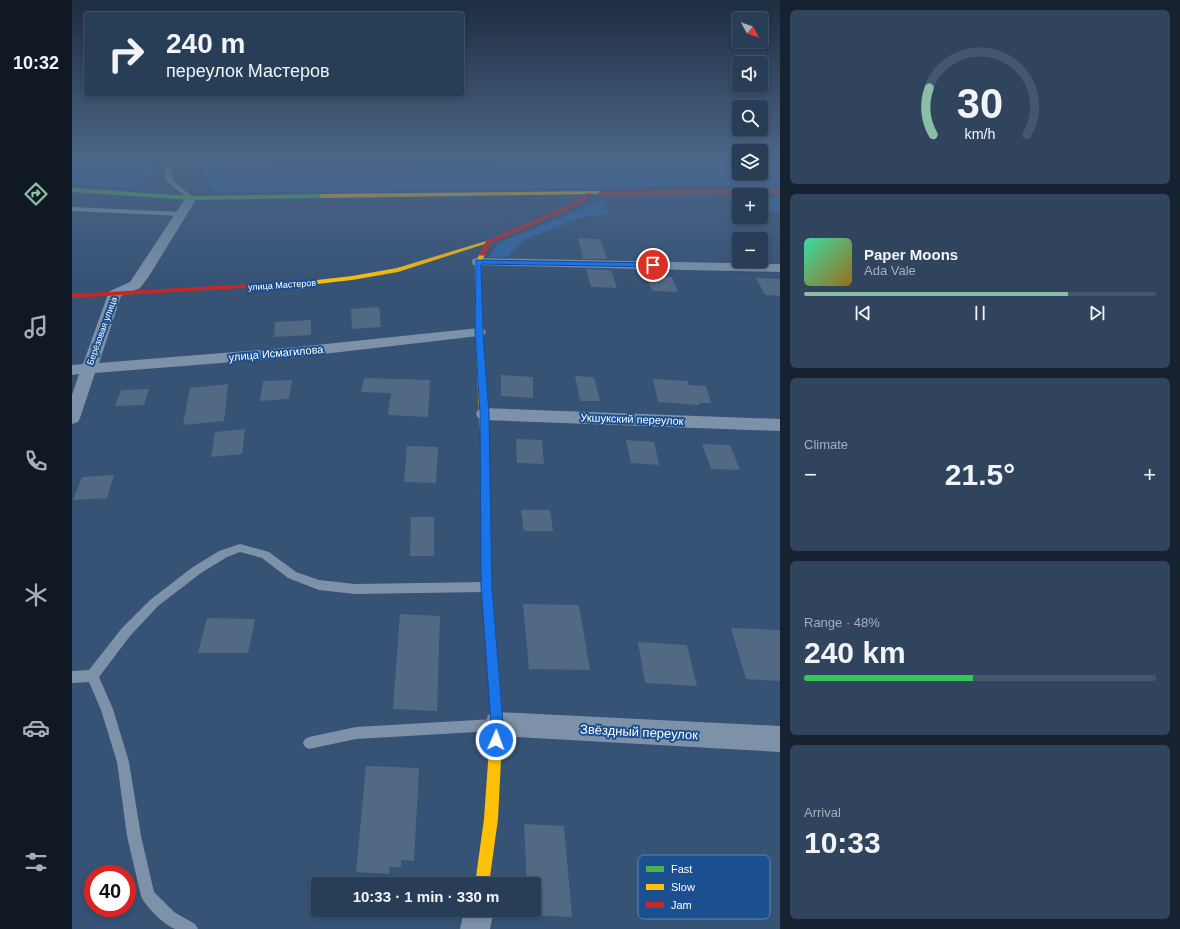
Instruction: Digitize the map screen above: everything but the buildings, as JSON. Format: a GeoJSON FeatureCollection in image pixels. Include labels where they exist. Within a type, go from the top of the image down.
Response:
{"type":"FeatureCollection","features":[{"type":"Feature","properties":{"kind":"street","name":"Берёзовая улица"},"geometry":{"type":"LineString","coordinates":[[72,418],[115,294],[135,285],[190,199]]}},
{"type":"Feature","properties":{"kind":"street","name":"улица Мастеров"},"geometry":{"type":"LineString","coordinates":[[72,296],[290,285],[352,278],[398,270],[488,242],[569,207],[581,199]]}},
{"type":"Feature","properties":{"kind":"street"},"geometry":{"type":"LineString","coordinates":[[483,877],[491,819],[497,724],[487,587],[484,414],[479,332],[478,262],[488,242]]}},
{"type":"Feature","properties":{"kind":"street"},"geometry":{"type":"LineString","coordinates":[[478,262],[780,268]]}},
{"type":"Feature","properties":{"kind":"street","name":"улица Исмагилова"},"geometry":{"type":"LineString","coordinates":[[72,370],[296,352],[479,332]]}},
{"type":"Feature","properties":{"kind":"street","name":"Укшукский переулок"},"geometry":{"type":"LineString","coordinates":[[484,414],[780,425]]}},
{"type":"Feature","properties":{"kind":"street","name":"Звёздный переулок"},"geometry":{"type":"LineString","coordinates":[[497,724],[780,739]]}},
{"type":"Feature","properties":{"kind":"street"},"geometry":{"type":"LineString","coordinates":[[475,929],[478,917]]}},
{"type":"Feature","properties":{"kind":"lane"},"geometry":{"type":"LineString","coordinates":[[72,209],[180,214]]}},
{"type":"Feature","properties":{"kind":"lane"},"geometry":{"type":"LineString","coordinates":[[72,677],[92,676],[126,632],[154,603],[197,570],[223,554],[240,548],[265,555],[292,576],[319,585],[355,589],[487,587]]}},
{"type":"Feature","properties":{"kind":"lane"},"geometry":{"type":"LineString","coordinates":[[92,676],[107,709],[123,762],[134,836],[148,896],[169,917],[190,929]]}},
{"type":"Feature","properties":{"kind":"lane"},"geometry":{"type":"LineString","coordinates":[[309,743],[356,734],[497,724]]}},
{"type":"Feature","properties":{"kind":"shaded area"},"geometry":{"type":"Polygon","coordinates":[[[768,199],[780,199],[780,212],[768,212],[768,199]]]}},
{"type":"Feature","properties":{"kind":"shaded area"},"geometry":{"type":"Polygon","coordinates":[[[603,200],[609,215],[585,216],[526,239],[507,257],[489,257],[498,243],[603,200]]]}},
{"type":"Feature","properties":{"kind":"traffic: fast"},"geometry":{"type":"LineString","coordinates":[[485,452],[487,587],[497,720]]}},
{"type":"Feature","properties":{"kind":"traffic: slow"},"geometry":{"type":"LineString","coordinates":[[308,283],[352,278],[398,270],[488,242]]}},
{"type":"Feature","properties":{"kind":"traffic: slow"},"geometry":{"type":"LineString","coordinates":[[482,255],[478,262],[479,332],[485,452]]}},
{"type":"Feature","properties":{"kind":"traffic: slow"},"geometry":{"type":"LineString","coordinates":[[483,877],[491,819],[497,720]]}},
{"type":"Feature","properties":{"kind":"traffic: jam"},"geometry":{"type":"LineString","coordinates":[[482,255],[488,242],[569,207],[581,199]]}},
{"type":"Feature","properties":{"kind":"traffic: jam"},"geometry":{"type":"LineString","coordinates":[[72,296],[308,283]]}},
{"type":"Feature","properties":{"kind":"route"},"geometry":{"type":"LineString","coordinates":[[496,740],[497,724],[487,587],[484,414],[479,332],[478,262],[653,265]]}}]}
